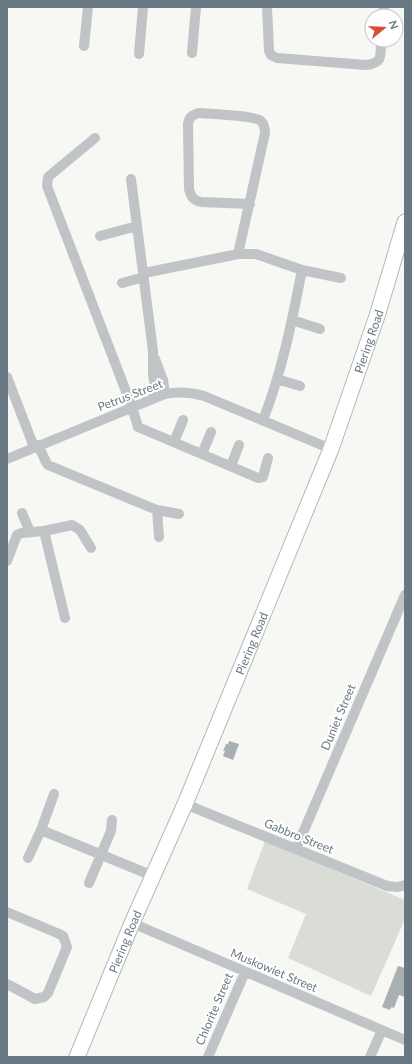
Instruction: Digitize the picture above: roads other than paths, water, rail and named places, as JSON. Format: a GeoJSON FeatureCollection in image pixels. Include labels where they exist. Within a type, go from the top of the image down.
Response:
{"type":"FeatureCollection","features":[{"type":"Feature","properties":{"kind":"street"},"geometry":{"type":"LineString","coordinates":[[84,46],[88,7]]}},
{"type":"Feature","properties":{"kind":"street"},"geometry":{"type":"LineString","coordinates":[[139,54],[143,7]]}},
{"type":"Feature","properties":{"kind":"street"},"geometry":{"type":"LineString","coordinates":[[192,53],[196,7]]}},
{"type":"Feature","properties":{"kind":"street"},"geometry":{"type":"LineString","coordinates":[[267,7],[269,51],[271,56],[277,58],[366,65],[377,63],[379,60],[380,48]]}},
{"type":"Feature","properties":{"kind":"street"},"geometry":{"type":"LineString","coordinates":[[238,254],[250,204],[265,133],[262,123],[254,118],[199,113],[192,116],[189,119],[188,124],[189,189],[192,198],[201,202],[250,204]]}},
{"type":"Feature","properties":{"kind":"street"},"geometry":{"type":"LineString","coordinates":[[95,138],[48,177],[47,186],[132,407],[138,428],[258,478],[263,477],[268,458]]}},
{"type":"Feature","properties":{"kind":"street"},"geometry":{"type":"LineString","coordinates":[[131,179],[153,351],[153,374],[155,388],[153,398]]}},
{"type":"Feature","properties":{"kind":"street","name":"Piering Road"},"geometry":{"type":"LineString","coordinates":[[77,1057],[132,923],[185,804],[331,449],[377,316],[405,222]]}},
{"type":"Feature","properties":{"kind":"street"},"geometry":{"type":"LineString","coordinates":[[100,236],[137,226]]}},
{"type":"Feature","properties":{"kind":"street"},"geometry":{"type":"LineString","coordinates":[[122,283],[144,275],[238,254],[250,253],[261,255],[302,270],[341,278]]}},
{"type":"Feature","properties":{"kind":"street"},"geometry":{"type":"LineString","coordinates":[[263,420],[278,379],[302,270]]}},
{"type":"Feature","properties":{"kind":"street"},"geometry":{"type":"LineString","coordinates":[[292,320],[320,329]]}},
{"type":"Feature","properties":{"kind":"street"},"geometry":{"type":"LineString","coordinates":[[153,351],[163,380],[165,394]]}},
{"type":"Feature","properties":{"kind":"street"},"geometry":{"type":"LineString","coordinates":[[7,377],[36,446],[48,465],[157,510],[179,514]]}},
{"type":"Feature","properties":{"kind":"street"},"geometry":{"type":"LineString","coordinates":[[278,379],[300,386]]}},
{"type":"Feature","properties":{"kind":"street","name":"Petrus Street"},"geometry":{"type":"LineString","coordinates":[[7,459],[153,398],[175,392],[194,393],[331,449]]}},
{"type":"Feature","properties":{"kind":"street"},"geometry":{"type":"LineString","coordinates":[[174,442],[183,420]]}},
{"type":"Feature","properties":{"kind":"street"},"geometry":{"type":"LineString","coordinates":[[202,454],[211,432]]}},
{"type":"Feature","properties":{"kind":"street"},"geometry":{"type":"LineString","coordinates":[[231,466],[239,445]]}},
{"type":"Feature","properties":{"kind":"street"},"geometry":{"type":"LineString","coordinates":[[157,510],[159,537]]}},
{"type":"Feature","properties":{"kind":"street"},"geometry":{"type":"LineString","coordinates":[[22,513],[30,532]]}},
{"type":"Feature","properties":{"kind":"street"},"geometry":{"type":"LineString","coordinates":[[7,561],[16,537],[22,533],[44,531],[72,525],[80,530],[92,548]]}},
{"type":"Feature","properties":{"kind":"street"},"geometry":{"type":"LineString","coordinates":[[44,531],[65,618]]}},
{"type":"Feature","properties":{"kind":"street","name":"Duniet Street"},"geometry":{"type":"LineString","coordinates":[[296,849],[405,595]]}},
{"type":"Feature","properties":{"kind":"street"},"geometry":{"type":"LineString","coordinates":[[28,858],[41,830],[54,794]]}},
{"type":"Feature","properties":{"kind":"street","name":"Gabbro Street"},"geometry":{"type":"LineString","coordinates":[[185,804],[387,886],[398,887],[405,885]]}},
{"type":"Feature","properties":{"kind":"street"},"geometry":{"type":"LineString","coordinates":[[89,883],[111,831],[112,820]]}},
{"type":"Feature","properties":{"kind":"street"},"geometry":{"type":"LineString","coordinates":[[41,830],[153,876]]}},
{"type":"Feature","properties":{"kind":"street"},"geometry":{"type":"LineString","coordinates":[[7,912],[63,936],[67,946],[48,993],[44,997],[35,999],[7,984]]}},
{"type":"Feature","properties":{"kind":"street","name":"Muskowiet Street"},"geometry":{"type":"LineString","coordinates":[[132,923],[405,1040]]}},
{"type":"Feature","properties":{"kind":"street","name":"Chlorite Street"},"geometry":{"type":"LineString","coordinates":[[208,1057],[244,972]]}},
{"type":"Feature","properties":{"kind":"street"},"geometry":{"type":"LineString","coordinates":[[370,1057],[382,1030]]}}]}
